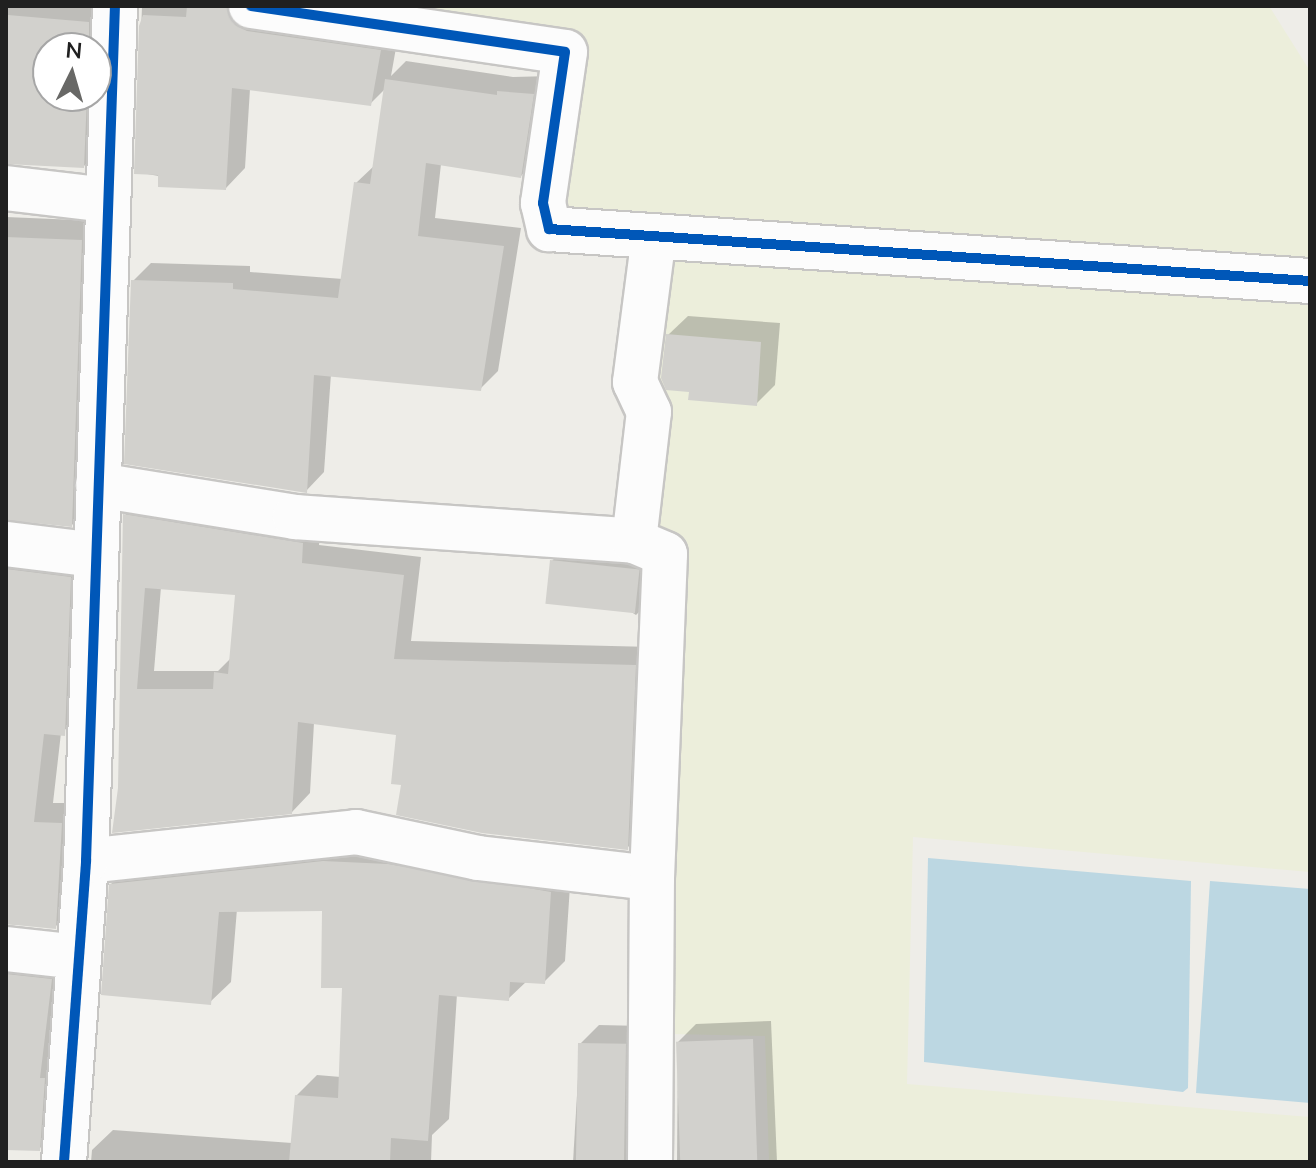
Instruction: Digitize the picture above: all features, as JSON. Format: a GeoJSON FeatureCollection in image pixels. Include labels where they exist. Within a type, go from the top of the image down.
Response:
{"type":"FeatureCollection","features":[{"type":"Feature","properties":{"kind":"street"},"geometry":{"type":"LineString","coordinates":[[64,1162],[86,861],[115,6]]}},
{"type":"Feature","properties":{"kind":"street"},"geometry":{"type":"LineString","coordinates":[[251,6],[565,52],[543,203],[549,229],[1310,281]]}},
{"type":"Feature","properties":{"kind":"street"},"geometry":{"type":"LineString","coordinates":[[6,188],[107,200]]}},
{"type":"Feature","properties":{"kind":"street"},"geometry":{"type":"LineString","coordinates":[[634,541],[649,412],[635,382],[654,236]]}},
{"type":"Feature","properties":{"kind":"street"},"geometry":{"type":"LineString","coordinates":[[98,485],[295,517],[634,541],[665,554],[652,878],[650,1162]]}},
{"type":"Feature","properties":{"kind":"street"},"geometry":{"type":"LineString","coordinates":[[6,544],[95,555]]}},
{"type":"Feature","properties":{"kind":"street"},"geometry":{"type":"LineString","coordinates":[[86,861],[356,832],[478,858],[652,878]]}},
{"type":"Feature","properties":{"kind":"street"},"geometry":{"type":"LineString","coordinates":[[6,949],[79,957]]}},
{"type":"Feature","properties":{"kind":"green space"},"geometry":{"type":"Polygon","coordinates":[[[399,6],[1269,6],[1310,71],[1310,264],[558,219],[577,43],[399,6]]]}},
{"type":"Feature","properties":{"kind":"green space"},"geometry":{"type":"Polygon","coordinates":[[[673,258],[1310,302],[1310,872],[913,837],[907,1084],[1310,1117],[1310,1162],[769,1162],[765,1036],[671,1034],[672,879],[687,542],[657,528],[671,409],[657,379],[673,258]]]}},
{"type":"Feature","properties":{"kind":"water"},"geometry":{"type":"Polygon","coordinates":[[[928,858],[1191,881],[1188,1088],[1183,1092],[924,1062],[928,858]]]}},
{"type":"Feature","properties":{"kind":"water"},"geometry":{"type":"Polygon","coordinates":[[[1210,881],[1310,889],[1310,1103],[1196,1093],[1210,881]]]}},
{"type":"Feature","properties":{"kind":"building"},"geometry":{"type":"Polygon","coordinates":[[[187,6],[227,6],[235,25],[247,31],[381,50],[371,106],[232,88],[226,190],[158,187],[158,175],[134,174],[139,26],[143,15],[186,17],[187,6]]]}},
{"type":"Feature","properties":{"kind":"building"},"geometry":{"type":"Polygon","coordinates":[[[8,15],[89,22],[89,32],[32,32],[32,112],[86,112],[84,168],[6,164],[8,15]]]}},
{"type":"Feature","properties":{"kind":"building"},"geometry":{"type":"Polygon","coordinates":[[[385,79],[497,95],[497,91],[534,94],[521,178],[426,163],[418,236],[504,246],[481,391],[314,375],[307,493],[124,464],[131,280],[233,283],[233,289],[338,298],[354,182],[370,184],[385,79]]]}},
{"type":"Feature","properties":{"kind":"building"},"geometry":{"type":"Polygon","coordinates":[[[6,237],[82,240],[72,527],[6,520],[6,237]]]}},
{"type":"Feature","properties":{"kind":"building"},"geometry":{"type":"Polygon","coordinates":[[[666,334],[761,342],[757,406],[688,400],[689,392],[666,390],[661,378],[666,334]]]}},
{"type":"Feature","properties":{"kind":"building"},"geometry":{"type":"Polygon","coordinates":[[[123,514],[303,543],[302,563],[404,575],[394,659],[636,665],[628,850],[482,833],[396,815],[401,785],[391,784],[396,735],[298,722],[292,814],[112,833],[118,788],[123,514]],[[145,588],[137,689],[213,689],[214,672],[228,674],[235,595],[145,588]]]}},
{"type":"Feature","properties":{"kind":"building"},"geometry":{"type":"Polygon","coordinates":[[[550,560],[640,569],[635,613],[545,604],[550,560]]]}},
{"type":"Feature","properties":{"kind":"building"},"geometry":{"type":"Polygon","coordinates":[[[6,569],[71,577],[65,736],[44,734],[34,822],[62,823],[56,929],[6,924],[6,569]]]}},
{"type":"Feature","properties":{"kind":"building"},"geometry":{"type":"Polygon","coordinates":[[[323,861],[388,864],[551,892],[545,984],[510,982],[509,1001],[439,995],[428,1141],[391,1138],[390,1162],[289,1162],[295,1095],[338,1098],[342,988],[321,988],[322,911],[219,912],[211,1005],[101,995],[109,884],[323,861]]]}},
{"type":"Feature","properties":{"kind":"building"},"geometry":{"type":"Polygon","coordinates":[[[6,974],[52,979],[40,1078],[45,1078],[40,1151],[6,1150],[6,974]]]}},
{"type":"Feature","properties":{"kind":"building"},"geometry":{"type":"Polygon","coordinates":[[[753,1039],[757,1162],[680,1162],[676,1042],[753,1039]]]}},
{"type":"Feature","properties":{"kind":"building"},"geometry":{"type":"Polygon","coordinates":[[[578,1043],[626,1044],[624,1162],[576,1162],[578,1043]]]}},
{"type":"Feature","properties":{"kind":"cycle path"},"geometry":{"type":"LineString","coordinates":[[64,1162],[86,861],[115,6]]}},
{"type":"Feature","properties":{"kind":"cycle path"},"geometry":{"type":"LineString","coordinates":[[251,6],[565,52],[543,203],[549,229],[1310,281]]}}]}
